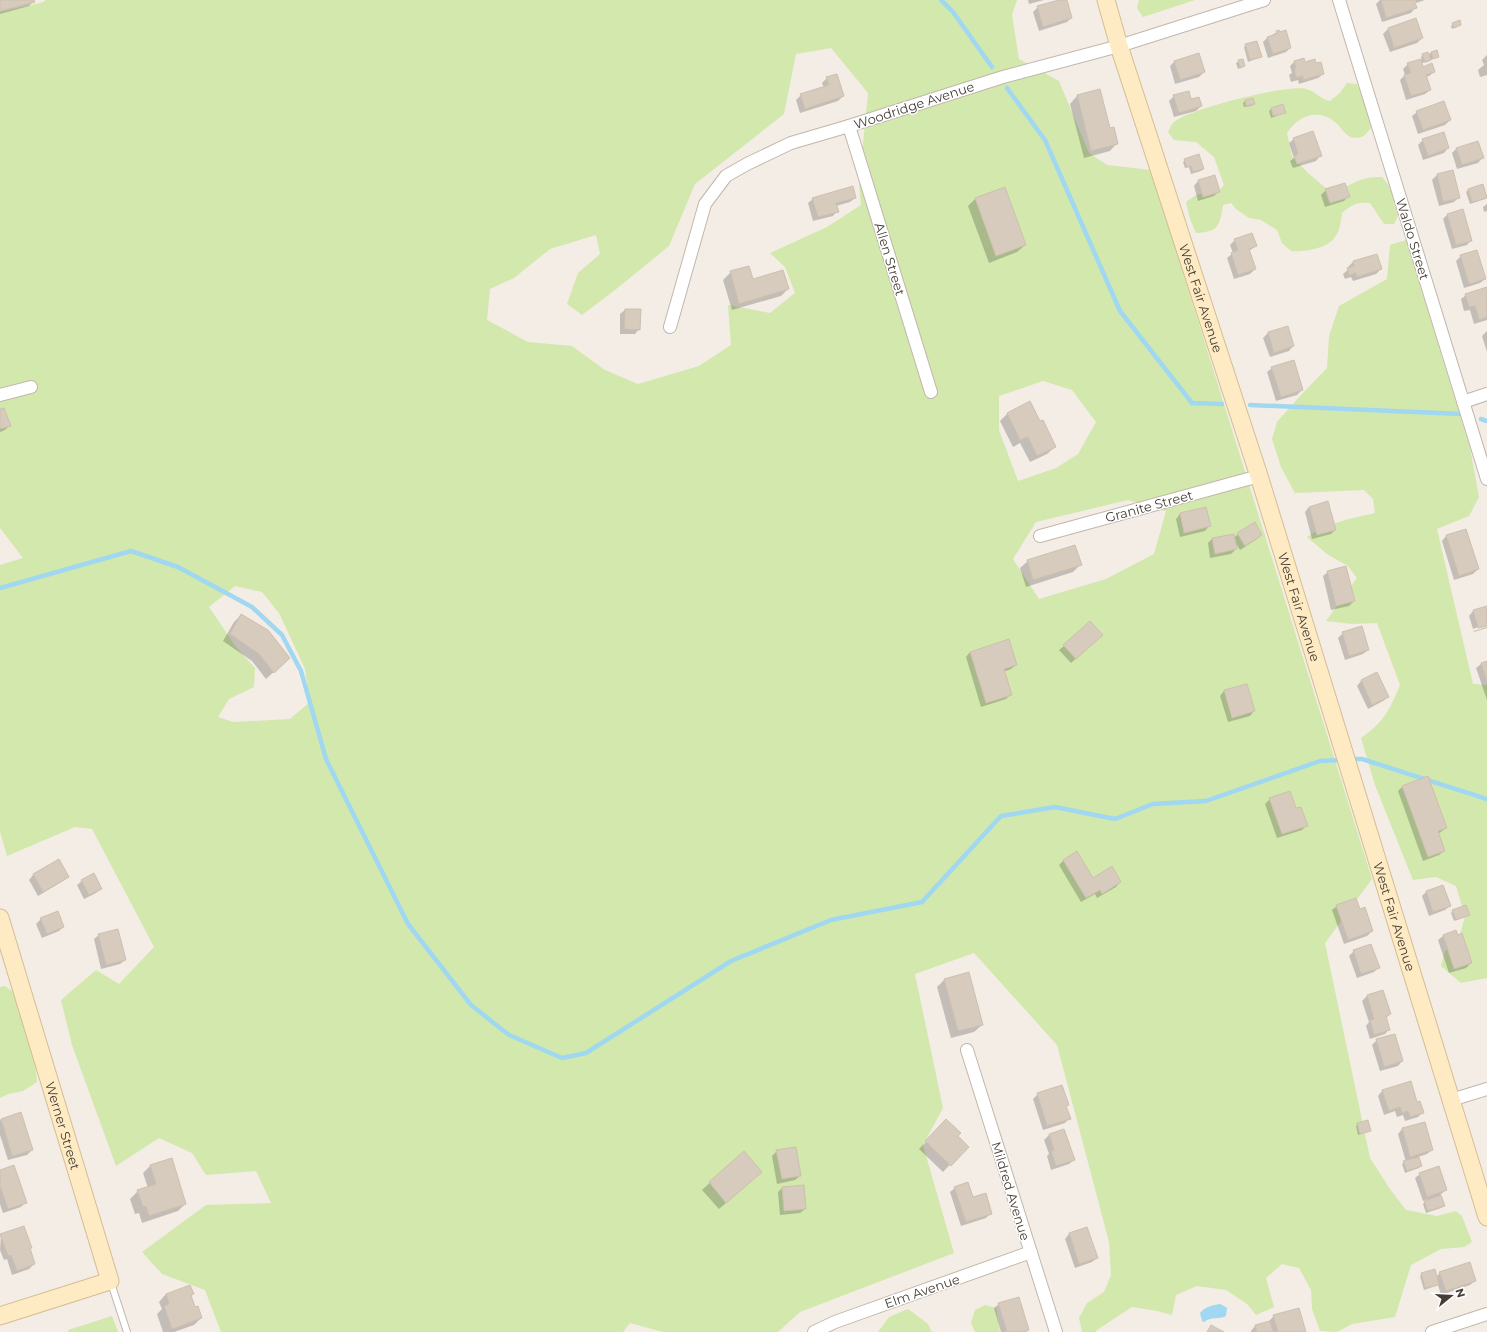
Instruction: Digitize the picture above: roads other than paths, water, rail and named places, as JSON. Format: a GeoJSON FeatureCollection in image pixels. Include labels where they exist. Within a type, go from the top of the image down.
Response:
{"type":"FeatureCollection","features":[{"type":"Feature","properties":{"kind":"street","name":"West Fair Avenue"},"geometry":{"type":"LineString","coordinates":[[1106,0],[1119,46],[1259,476],[1487,1216]]}},
{"type":"Feature","properties":{"kind":"street","name":"Woodridge Avenue"},"geometry":{"type":"LineString","coordinates":[[670,327],[705,204],[726,176],[790,143],[849,126],[1003,77],[1119,46],[1264,0]]}},
{"type":"Feature","properties":{"kind":"street","name":"Waldo Street"},"geometry":{"type":"LineString","coordinates":[[1339,0],[1487,478]]}},
{"type":"Feature","properties":{"kind":"street","name":"Allen Street"},"geometry":{"type":"LineString","coordinates":[[849,126],[930,392]]}},
{"type":"Feature","properties":{"kind":"street"},"geometry":{"type":"LineString","coordinates":[[0,395],[31,386]]}},
{"type":"Feature","properties":{"kind":"street"},"geometry":{"type":"LineString","coordinates":[[1463,402],[1487,394]]}},
{"type":"Feature","properties":{"kind":"street","name":"Granite Street"},"geometry":{"type":"LineString","coordinates":[[1040,536],[1259,476]]}},
{"type":"Feature","properties":{"kind":"street","name":"Werner Street"},"geometry":{"type":"LineString","coordinates":[[0,918],[110,1281]]}},
{"type":"Feature","properties":{"kind":"street","name":"Mildred Avenue"},"geometry":{"type":"LineString","coordinates":[[967,1050],[1056,1332]]}},
{"type":"Feature","properties":{"kind":"street"},"geometry":{"type":"LineString","coordinates":[[1451,1100],[1487,1089]]}},
{"type":"Feature","properties":{"kind":"street","name":"Elm Avenue"},"geometry":{"type":"LineString","coordinates":[[814,1332],[835,1322],[1031,1252]]}},
{"type":"Feature","properties":{"kind":"street"},"geometry":{"type":"LineString","coordinates":[[0,1316],[110,1281]]}},
{"type":"Feature","properties":{"kind":"street"},"geometry":{"type":"LineString","coordinates":[[1432,1332],[1487,1314]]}},
{"type":"Feature","properties":{"kind":"lane","name":"Werner Street"},"geometry":{"type":"LineString","coordinates":[[110,1281],[128,1332]]}},
{"type":"Feature","properties":{"kind":"water"},"geometry":{"type":"Polygon","coordinates":[[[1220,1304],[1227,1308],[1226,1316],[1210,1319],[1204,1322],[1202,1321],[1200,1313],[1204,1309],[1220,1304]]]}},
{"type":"Feature","properties":{"kind":"waterway"},"geometry":{"type":"LineString","coordinates":[[941,0],[953,12],[992,67]]}},
{"type":"Feature","properties":{"kind":"waterway"},"geometry":{"type":"LineString","coordinates":[[1007,88],[1045,140],[1120,311],[1192,403],[1222,404]]}},
{"type":"Feature","properties":{"kind":"waterway"},"geometry":{"type":"LineString","coordinates":[[1250,405],[1462,414]]}},
{"type":"Feature","properties":{"kind":"waterway"},"geometry":{"type":"LineString","coordinates":[[1481,419],[1487,421]]}},
{"type":"Feature","properties":{"kind":"waterway"},"geometry":{"type":"LineString","coordinates":[[0,588],[131,551],[178,567],[252,607],[282,635],[301,671],[326,759],[408,924],[471,1005],[509,1035],[562,1058],[586,1053],[731,961],[831,920],[922,902],[1001,816],[1055,807],[1115,819],[1153,804],[1206,801],[1320,761],[1342,760]]}},
{"type":"Feature","properties":{"kind":"waterway"},"geometry":{"type":"LineString","coordinates":[[1350,759],[1362,759],[1487,799]]}}]}
